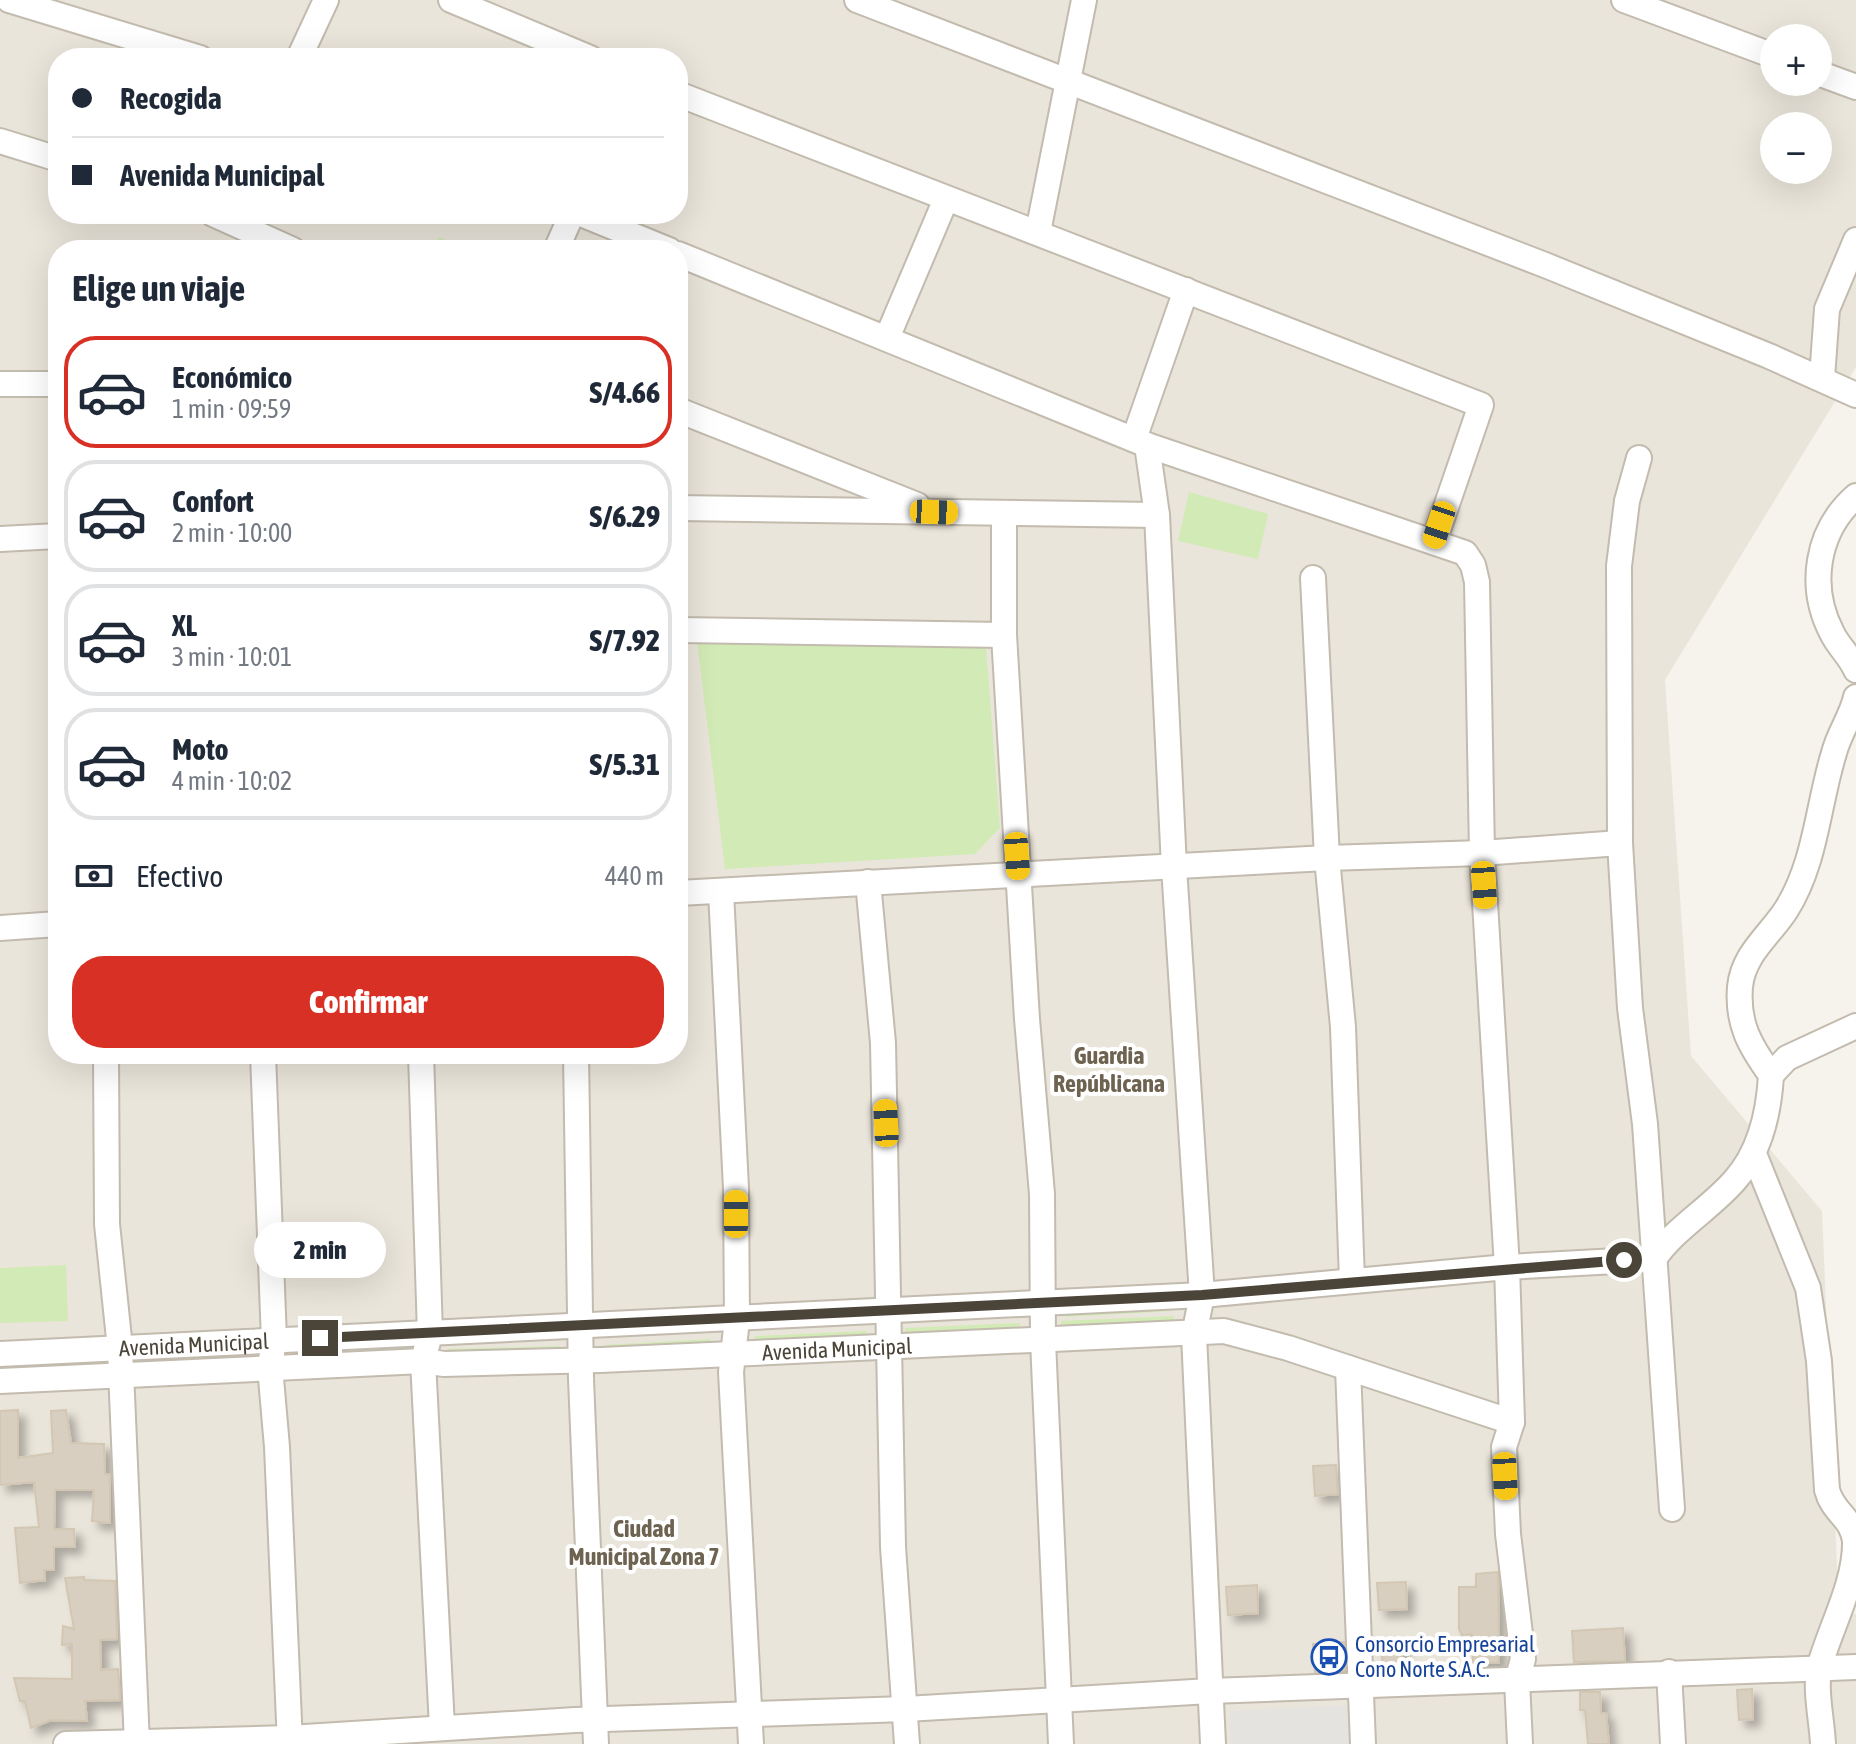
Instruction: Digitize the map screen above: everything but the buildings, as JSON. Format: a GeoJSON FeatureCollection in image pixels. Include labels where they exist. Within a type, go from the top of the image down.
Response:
{"type":"FeatureCollection","features":[{"type":"Feature","properties":{"kind":"street"},"geometry":{"type":"LineString","coordinates":[[9,0],[167,48]]}},
{"type":"Feature","properties":{"kind":"street"},"geometry":{"type":"LineString","coordinates":[[304,48],[326,0]]}},
{"type":"Feature","properties":{"kind":"street"},"geometry":{"type":"LineString","coordinates":[[451,0],[566,48]]}},
{"type":"Feature","properties":{"kind":"street"},"geometry":{"type":"LineString","coordinates":[[857,0],[1545,265],[1822,378],[1856,395]]}},
{"type":"Feature","properties":{"kind":"street"},"geometry":{"type":"LineString","coordinates":[[1038,232],[1084,0]]}},
{"type":"Feature","properties":{"kind":"street"},"geometry":{"type":"LineString","coordinates":[[1624,0],[1760,51]]}},
{"type":"Feature","properties":{"kind":"street"},"geometry":{"type":"LineString","coordinates":[[1832,78],[1856,87]]}},
{"type":"Feature","properties":{"kind":"street"},"geometry":{"type":"LineString","coordinates":[[688,98],[1481,405],[1434,542]]}},
{"type":"Feature","properties":{"kind":"street"},"geometry":{"type":"LineString","coordinates":[[0,141],[48,156]]}},
{"type":"Feature","properties":{"kind":"street"},"geometry":{"type":"LineString","coordinates":[[887,338],[946,199]]}},
{"type":"Feature","properties":{"kind":"street"},"geometry":{"type":"LineString","coordinates":[[235,224],[271,240]]}},
{"type":"Feature","properties":{"kind":"street"},"geometry":{"type":"LineString","coordinates":[[605,224],[645,240]]}},
{"type":"Feature","properties":{"kind":"street"},"geometry":{"type":"LineString","coordinates":[[1822,378],[1827,309],[1856,240]]}},
{"type":"Feature","properties":{"kind":"street"},"geometry":{"type":"LineString","coordinates":[[688,258],[1140,442],[1465,553],[1473,565],[1477,582],[1482,853],[1507,1267],[1512,1422],[1504,1447],[1508,1534],[1523,1659],[1517,1681],[1520,1744]]}},
{"type":"Feature","properties":{"kind":"street"},"geometry":{"type":"LineString","coordinates":[[1186,290],[1140,442],[1157,515],[1174,867],[1202,1295],[1194,1335],[1213,1744]]}},
{"type":"Feature","properties":{"kind":"street"},"geometry":{"type":"LineString","coordinates":[[0,384],[48,384]]}},
{"type":"Feature","properties":{"kind":"street"},"geometry":{"type":"LineString","coordinates":[[688,414],[934,512]]}},
{"type":"Feature","properties":{"kind":"street"},"geometry":{"type":"LineString","coordinates":[[1639,458],[1627,501],[1619,566],[1620,843],[1630,1008],[1645,1124],[1672,1509]]}},
{"type":"Feature","properties":{"kind":"street"},"geometry":{"type":"LineString","coordinates":[[1856,496],[1832,523],[1823,545],[1818,601],[1833,635],[1856,670]]}},
{"type":"Feature","properties":{"kind":"street"},"geometry":{"type":"LineString","coordinates":[[688,508],[1157,515]]}},
{"type":"Feature","properties":{"kind":"street"},"geometry":{"type":"LineString","coordinates":[[1004,515],[1004,635],[1042,1194],[1043,1341],[1061,1744]]}},
{"type":"Feature","properties":{"kind":"street"},"geometry":{"type":"LineString","coordinates":[[0,539],[48,537]]}},
{"type":"Feature","properties":{"kind":"street"},"geometry":{"type":"LineString","coordinates":[[1313,578],[1327,858],[1343,1027],[1352,1281]]}},
{"type":"Feature","properties":{"kind":"street"},"geometry":{"type":"LineString","coordinates":[[688,630],[1004,635]]}},
{"type":"Feature","properties":{"kind":"street"},"geometry":{"type":"LineString","coordinates":[[1771,1075],[1742,1032],[1740,984],[1759,942],[1787,910],[1822,816],[1834,753],[1856,697]]}},
{"type":"Feature","properties":{"kind":"street"},"geometry":{"type":"LineString","coordinates":[[688,893],[1327,858],[1482,853],[1620,843]]}},
{"type":"Feature","properties":{"kind":"street"},"geometry":{"type":"LineString","coordinates":[[868,882],[883,1043],[893,1547],[907,1744]]}},
{"type":"Feature","properties":{"kind":"street"},"geometry":{"type":"LineString","coordinates":[[721,892],[736,1188],[737,1320],[731,1354],[751,1744]]}},
{"type":"Feature","properties":{"kind":"street"},"geometry":{"type":"LineString","coordinates":[[0,928],[48,925]]}},
{"type":"Feature","properties":{"kind":"street"},"geometry":{"type":"LineString","coordinates":[[1654,1259],[1667,1240],[1734,1181],[1754,1154],[1771,1075],[1787,1058],[1856,1026]]}},
{"type":"Feature","properties":{"kind":"street"},"geometry":{"type":"LineString","coordinates":[[106,1064],[107,1224],[120,1348],[137,1742]]}},
{"type":"Feature","properties":{"kind":"street"},"geometry":{"type":"LineString","coordinates":[[263,1064],[274,1340],[270,1367],[277,1447],[289,1741]]}},
{"type":"Feature","properties":{"kind":"street"},"geometry":{"type":"LineString","coordinates":[[421,1064],[430,1334],[423,1361],[442,1727]]}},
{"type":"Feature","properties":{"kind":"street"},"geometry":{"type":"LineString","coordinates":[[576,1064],[596,1744]]}},
{"type":"Feature","properties":{"kind":"street"},"geometry":{"type":"LineString","coordinates":[[1754,1154],[1808,1288],[1819,1361],[1827,1490],[1831,1506],[1852,1527],[1855,1542],[1851,1577],[1819,1668],[1823,1744]]}},
{"type":"Feature","properties":{"kind":"street","name":"Avenida Municipal"},"geometry":{"type":"LineString","coordinates":[[0,1354],[583,1328],[1202,1295],[1507,1267],[1654,1259]]}},
{"type":"Feature","properties":{"kind":"street","name":"Avenida Municipal"},"geometry":{"type":"LineString","coordinates":[[0,1381],[423,1361],[583,1361],[1194,1335],[1224,1331],[1512,1422]]}},
{"type":"Feature","properties":{"kind":"street"},"geometry":{"type":"LineString","coordinates":[[1348,1368],[1363,1744]]}},
{"type":"Feature","properties":{"kind":"street"},"geometry":{"type":"LineString","coordinates":[[66,1744],[289,1741],[442,1727],[595,1719],[906,1709],[1210,1691],[1360,1688],[1669,1672],[1856,1667]]}},
{"type":"Feature","properties":{"kind":"street"},"geometry":{"type":"LineString","coordinates":[[1669,1672],[1673,1744]]}},
{"type":"Feature","properties":{"kind":"shaded area"},"geometry":{"type":"Polygon","coordinates":[[[0,0],[1856,0],[1856,367],[1665,680],[1691,1056],[1822,1211],[1839,1614],[1856,1614],[1856,1744],[0,1744],[0,0]]]}},
{"type":"Feature","properties":{"kind":"shaded area"},"geometry":{"type":"Polygon","coordinates":[[[1347,1705],[1349,1744],[1231,1744],[1229,1711],[1347,1705]]]}},
{"type":"Feature","properties":{"kind":"green space"},"geometry":{"type":"Polygon","coordinates":[[[1189,492],[1268,514],[1258,559],[1178,541],[1189,492]]]}},
{"type":"Feature","properties":{"kind":"green space"},"geometry":{"type":"Polygon","coordinates":[[[697,641],[986,647],[1000,828],[975,854],[725,869],[697,641]]]}},
{"type":"Feature","properties":{"kind":"green space"},"geometry":{"type":"Polygon","coordinates":[[[66,1265],[68,1321],[0,1323],[0,1268],[66,1265]]]}},
{"type":"Feature","properties":{"kind":"green space"},"geometry":{"type":"Polygon","coordinates":[[[1173,1304],[1173,1311],[1066,1317],[1066,1311],[1173,1304]]]}},
{"type":"Feature","properties":{"kind":"green space"},"geometry":{"type":"Polygon","coordinates":[[[1174,1316],[1175,1325],[1061,1328],[1061,1321],[1174,1316]]]}},
{"type":"Feature","properties":{"kind":"green space"},"geometry":{"type":"Polygon","coordinates":[[[1020,1323],[1021,1332],[906,1335],[905,1328],[1020,1323]]]}},
{"type":"Feature","properties":{"kind":"green space"},"geometry":{"type":"Polygon","coordinates":[[[867,1331],[867,1337],[755,1343],[755,1336],[867,1331]]]}},
{"type":"Feature","properties":{"kind":"green space"},"geometry":{"type":"Polygon","coordinates":[[[711,1339],[709,1346],[605,1351],[605,1345],[711,1339]]]}},
{"type":"Feature","properties":{"kind":"green space"},"geometry":{"type":"Polygon","coordinates":[[[398,1346],[396,1352],[298,1354],[298,1350],[398,1346]]]}},
{"type":"Feature","properties":{"kind":"green space"},"geometry":{"type":"Polygon","coordinates":[[[560,1346],[560,1352],[448,1353],[448,1349],[560,1346]]]}},
{"type":"Feature","properties":{"kind":"green space"},"geometry":{"type":"Polygon","coordinates":[[[245,1354],[244,1359],[151,1362],[151,1358],[245,1354]]]}},
{"type":"Feature","properties":{"kind":"green space"},"geometry":{"type":"Polygon","coordinates":[[[94,1359],[94,1366],[0,1372],[0,1362],[94,1359]]]}},
{"type":"Feature","properties":{"kind":"place","name":"Consorcio Empresarial Cono Norte S.A.C."},"geometry":{"type":"Point","coordinates":[1329,1657]}},
{"type":"Feature","properties":{"kind":"district","name":"Guardia Repúblicana"},"geometry":{"type":"Point","coordinates":[1109,1070]}},
{"type":"Feature","properties":{"kind":"district","name":"Ciudad Municipal Zona 7"},"geometry":{"type":"Point","coordinates":[644,1543]}},
{"type":"Feature","properties":{"kind":"route"},"geometry":{"type":"LineString","coordinates":[[320,1338],[583,1328],[1202,1295],[1507,1267],[1624,1260]]}}]}
